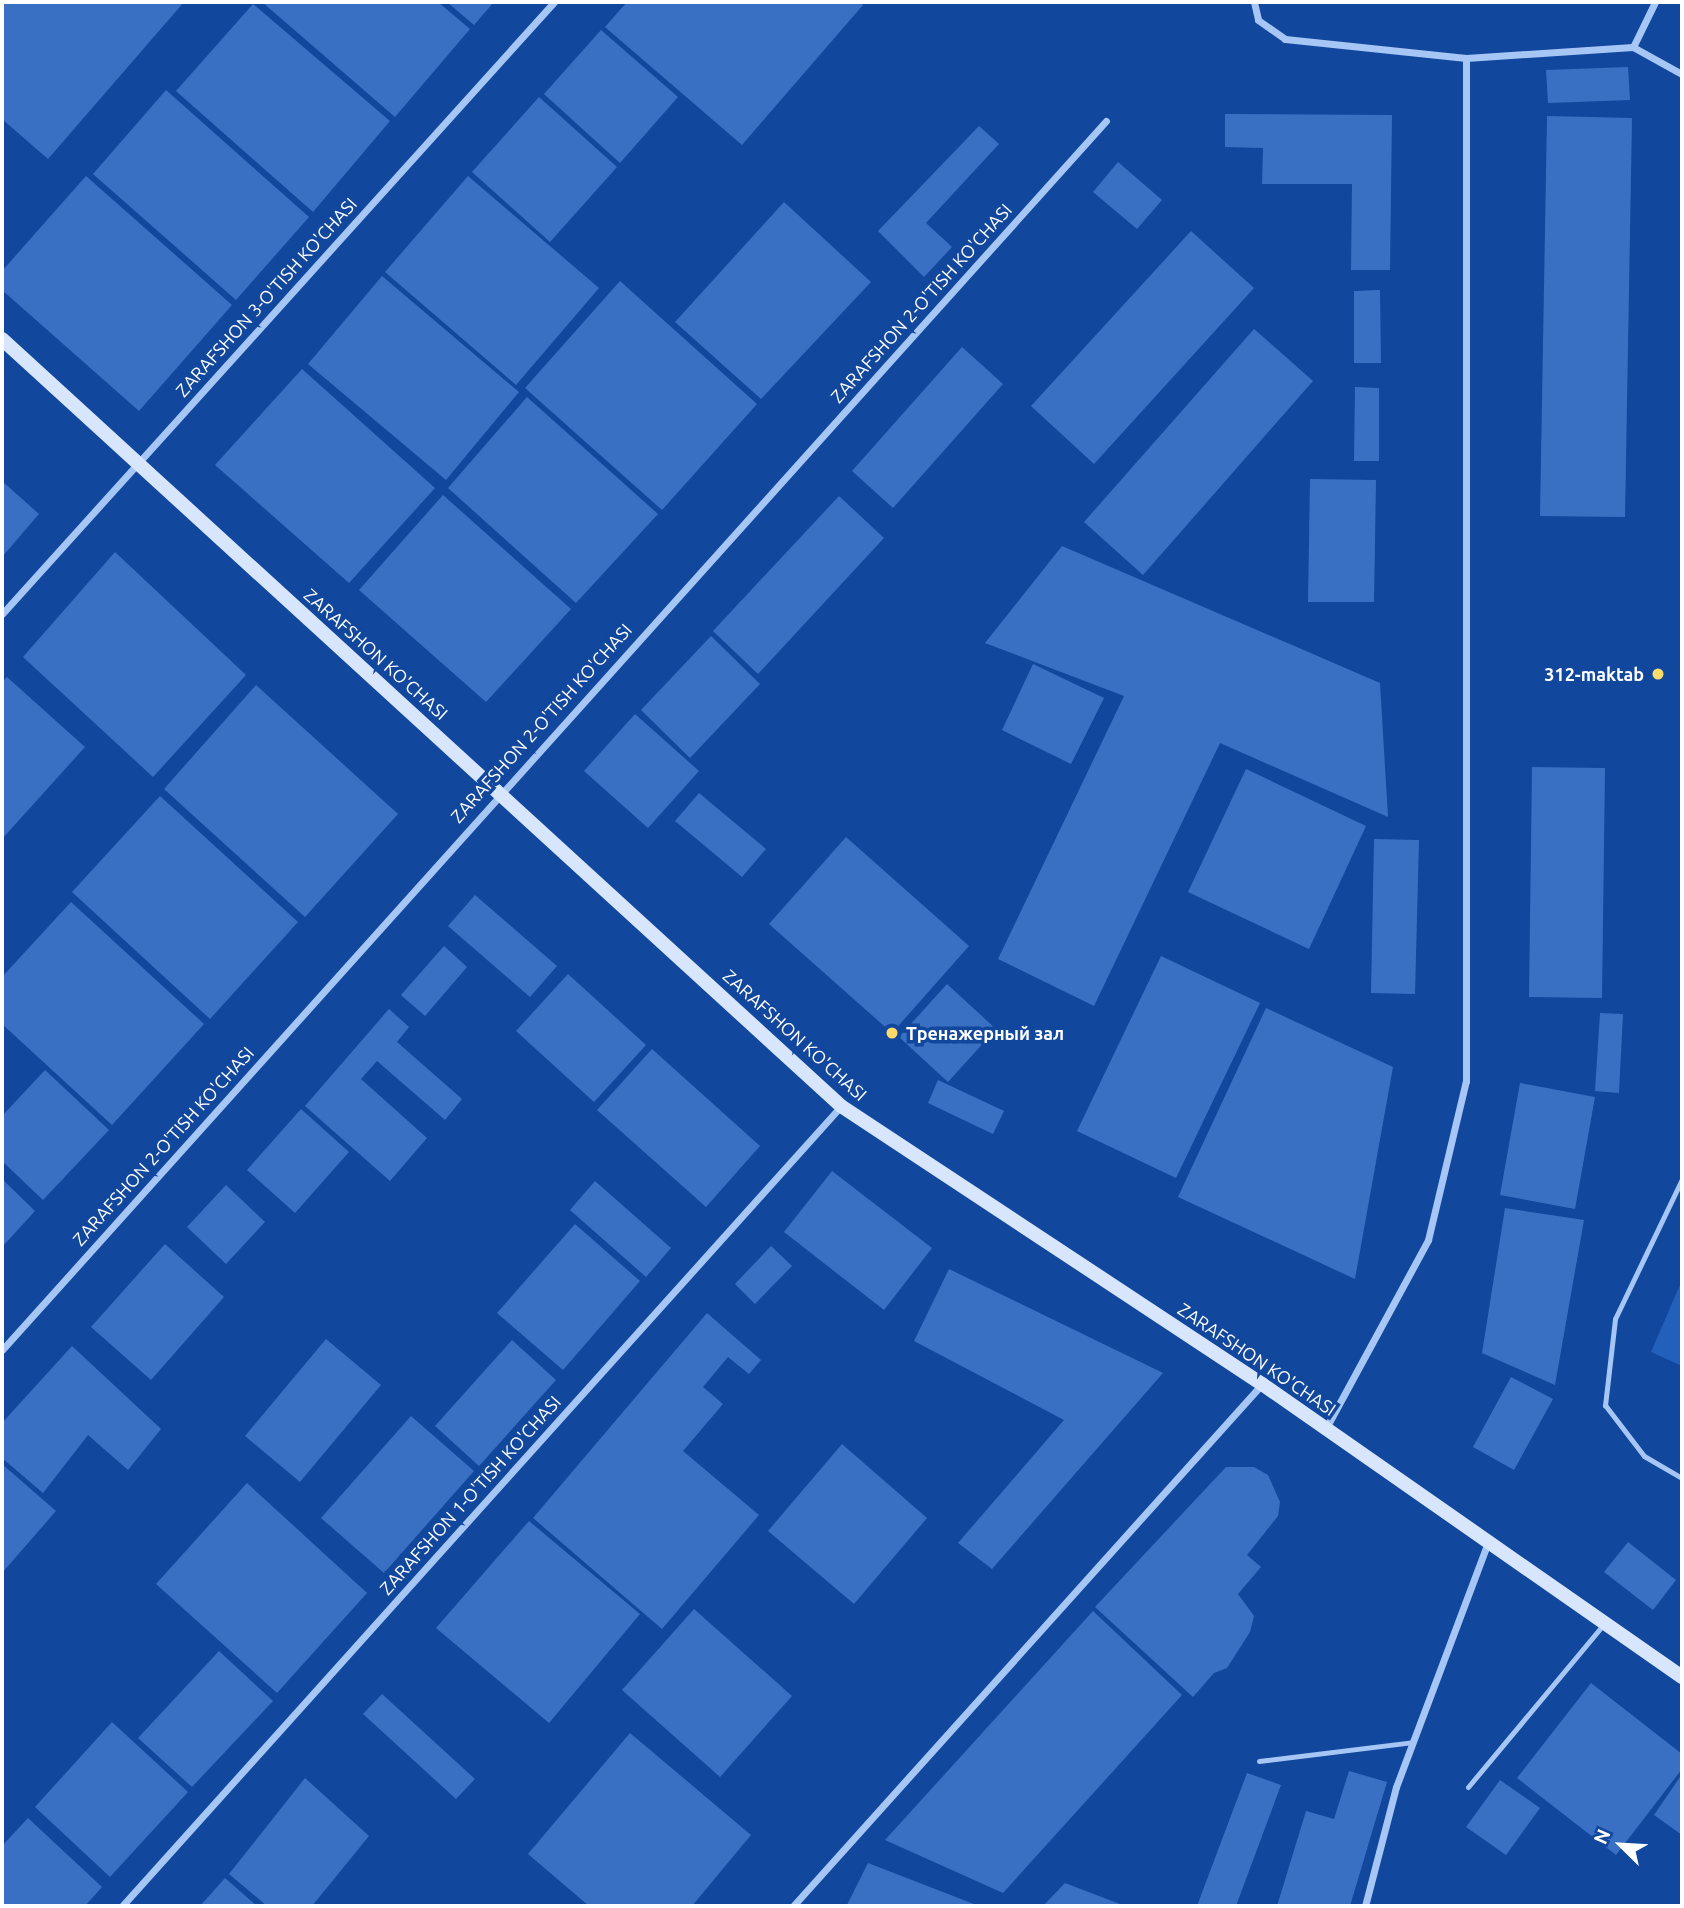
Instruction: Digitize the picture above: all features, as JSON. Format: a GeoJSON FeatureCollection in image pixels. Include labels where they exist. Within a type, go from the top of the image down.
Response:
{"type":"FeatureCollection","features":[{"type":"Feature","properties":{"kind":"street","name":"ZARAFSHON 3-O'TISH KO'CHASI"},"geometry":{"type":"LineString","coordinates":[[2,614],[554,2]]}},
{"type":"Feature","properties":{"kind":"street"},"geometry":{"type":"LineString","coordinates":[[1254,2],[1258,20],[1284,39],[1466,58],[1633,47],[1682,74]]}},
{"type":"Feature","properties":{"kind":"street"},"geometry":{"type":"LineString","coordinates":[[1633,47],[1655,2]]}},
{"type":"Feature","properties":{"kind":"street"},"geometry":{"type":"LineString","coordinates":[[1326,1428],[1429,1240],[1466,1081],[1466,58]]}},
{"type":"Feature","properties":{"kind":"street","name":"ZARAFSHON 2-O'TISH KO'CHASI"},"geometry":{"type":"LineString","coordinates":[[2,1350],[499,793],[1107,121]]}},
{"type":"Feature","properties":{"kind":"street","name":"ZARAFSHON KO'CHASI"},"geometry":{"type":"LineString","coordinates":[[2,339],[841,1106],[1262,1384],[1488,1545],[1682,1677]]}},
{"type":"Feature","properties":{"kind":"street","name":"ZARAFSHON 1-O'TISH KO'CHASI"},"geometry":{"type":"LineString","coordinates":[[122,1906],[841,1106]]}},
{"type":"Feature","properties":{"kind":"street"},"geometry":{"type":"LineString","coordinates":[[796,1905],[1262,1384]]}},
{"type":"Feature","properties":{"kind":"street"},"geometry":{"type":"LineString","coordinates":[[1365,1906],[1396,1787],[1488,1545]]}},
{"type":"Feature","properties":{"kind":"lane"},"geometry":{"type":"LineString","coordinates":[[1682,1179],[1615,1319],[1605,1405],[1644,1456],[1682,1478]]}},
{"type":"Feature","properties":{"kind":"lane"},"geometry":{"type":"LineString","coordinates":[[1468,1787],[1604,1624]]}},
{"type":"Feature","properties":{"kind":"lane"},"geometry":{"type":"LineString","coordinates":[[1259,1761],[1413,1742]]}},
{"type":"Feature","properties":{"kind":"shaded area"},"geometry":{"type":"Polygon","coordinates":[[[1682,1280],[1682,1366],[1651,1352],[1682,1280]]]}},
{"type":"Feature","properties":{"kind":"building"},"geometry":{"type":"Polygon","coordinates":[[[2,2],[184,2],[48,159],[2,119],[2,2]]]}},
{"type":"Feature","properties":{"kind":"building"},"geometry":{"type":"Polygon","coordinates":[[[262,2],[438,2],[470,29],[395,117],[262,2]]]}},
{"type":"Feature","properties":{"kind":"building"},"geometry":{"type":"Polygon","coordinates":[[[447,2],[494,2],[474,25],[447,2]]]}},
{"type":"Feature","properties":{"kind":"building"},"geometry":{"type":"Polygon","coordinates":[[[627,2],[859,2],[863,5],[742,145],[605,27],[627,2]]]}},
{"type":"Feature","properties":{"kind":"building"},"geometry":{"type":"Polygon","coordinates":[[[253,4],[390,121],[313,212],[176,91],[253,4]]]}},
{"type":"Feature","properties":{"kind":"building"},"geometry":{"type":"Polygon","coordinates":[[[601,30],[678,97],[620,163],[544,94],[601,30]]]}},
{"type":"Feature","properties":{"kind":"building"},"geometry":{"type":"Polygon","coordinates":[[[1628,67],[1630,100],[1548,103],[1546,70],[1628,67]]]}},
{"type":"Feature","properties":{"kind":"building"},"geometry":{"type":"Polygon","coordinates":[[[166,90],[309,217],[236,300],[93,174],[166,90]]]}},
{"type":"Feature","properties":{"kind":"building"},"geometry":{"type":"Polygon","coordinates":[[[539,97],[617,167],[550,242],[472,172],[539,97]]]}},
{"type":"Feature","properties":{"kind":"building"},"geometry":{"type":"Polygon","coordinates":[[[1225,114],[1392,115],[1390,270],[1351,270],[1352,184],[1262,184],[1263,148],[1225,147],[1225,114]]]}},
{"type":"Feature","properties":{"kind":"building"},"geometry":{"type":"Polygon","coordinates":[[[1547,116],[1632,118],[1625,517],[1540,516],[1547,116]]]}},
{"type":"Feature","properties":{"kind":"building"},"geometry":{"type":"Polygon","coordinates":[[[979,126],[999,144],[926,223],[952,247],[924,277],[878,231],[979,126]]]}},
{"type":"Feature","properties":{"kind":"building"},"geometry":{"type":"Polygon","coordinates":[[[1118,162],[1162,200],[1137,229],[1093,192],[1118,162]]]}},
{"type":"Feature","properties":{"kind":"building"},"geometry":{"type":"Polygon","coordinates":[[[86,176],[232,305],[139,411],[2,290],[2,271],[86,176]]]}},
{"type":"Feature","properties":{"kind":"building"},"geometry":{"type":"Polygon","coordinates":[[[468,176],[599,288],[516,385],[385,272],[468,176]]]}},
{"type":"Feature","properties":{"kind":"building"},"geometry":{"type":"Polygon","coordinates":[[[784,202],[871,282],[761,399],[675,322],[784,202]]]}},
{"type":"Feature","properties":{"kind":"building"},"geometry":{"type":"Polygon","coordinates":[[[1191,231],[1254,288],[1094,464],[1031,406],[1191,231]]]}},
{"type":"Feature","properties":{"kind":"building"},"geometry":{"type":"Polygon","coordinates":[[[382,276],[519,392],[446,480],[308,364],[382,276]]]}},
{"type":"Feature","properties":{"kind":"building"},"geometry":{"type":"Polygon","coordinates":[[[620,281],[757,404],[662,510],[525,388],[620,281]]]}},
{"type":"Feature","properties":{"kind":"building"},"geometry":{"type":"Polygon","coordinates":[[[1380,290],[1381,363],[1354,363],[1354,291],[1380,290]]]}},
{"type":"Feature","properties":{"kind":"building"},"geometry":{"type":"Polygon","coordinates":[[[1254,329],[1313,381],[1143,575],[1084,522],[1254,329]]]}},
{"type":"Feature","properties":{"kind":"building"},"geometry":{"type":"Polygon","coordinates":[[[962,347],[1003,384],[893,508],[852,471],[962,347]]]}},
{"type":"Feature","properties":{"kind":"building"},"geometry":{"type":"Polygon","coordinates":[[[302,369],[435,488],[349,583],[215,465],[302,369]]]}},
{"type":"Feature","properties":{"kind":"building"},"geometry":{"type":"Polygon","coordinates":[[[1355,387],[1379,388],[1379,461],[1354,461],[1355,387]]]}},
{"type":"Feature","properties":{"kind":"building"},"geometry":{"type":"Polygon","coordinates":[[[527,397],[658,514],[576,603],[448,488],[527,397]]]}},
{"type":"Feature","properties":{"kind":"building"},"geometry":{"type":"Polygon","coordinates":[[[1310,479],[1376,480],[1374,602],[1308,602],[1310,479]]]}},
{"type":"Feature","properties":{"kind":"building"},"geometry":{"type":"Polygon","coordinates":[[[2,481],[39,514],[2,557],[2,481]]]}},
{"type":"Feature","properties":{"kind":"building"},"geometry":{"type":"Polygon","coordinates":[[[443,495],[571,609],[486,702],[359,590],[443,495]]]}},
{"type":"Feature","properties":{"kind":"building"},"geometry":{"type":"Polygon","coordinates":[[[839,496],[884,538],[758,674],[713,631],[839,496]]]}},
{"type":"Feature","properties":{"kind":"building"},"geometry":{"type":"Polygon","coordinates":[[[1062,546],[1380,683],[1388,817],[1220,743],[1094,1006],[998,959],[1124,696],[985,643],[1062,546]]]}},
{"type":"Feature","properties":{"kind":"building"},"geometry":{"type":"Polygon","coordinates":[[[115,552],[246,675],[153,777],[23,657],[115,552]]]}},
{"type":"Feature","properties":{"kind":"building"},"geometry":{"type":"Polygon","coordinates":[[[711,636],[760,684],[690,758],[641,710],[711,636]]]}},
{"type":"Feature","properties":{"kind":"building"},"geometry":{"type":"Polygon","coordinates":[[[1033,664],[1104,698],[1071,764],[1002,730],[1033,664]]]}},
{"type":"Feature","properties":{"kind":"building"},"geometry":{"type":"Polygon","coordinates":[[[7,677],[85,747],[2,839],[2,682],[7,677]]]}},
{"type":"Feature","properties":{"kind":"building"},"geometry":{"type":"Polygon","coordinates":[[[256,685],[398,814],[305,917],[164,789],[256,685]]]}},
{"type":"Feature","properties":{"kind":"building"},"geometry":{"type":"Polygon","coordinates":[[[635,714],[699,771],[648,828],[584,771],[635,714]]]}},
{"type":"Feature","properties":{"kind":"building"},"geometry":{"type":"Polygon","coordinates":[[[1532,767],[1605,768],[1602,998],[1529,997],[1532,767]]]}},
{"type":"Feature","properties":{"kind":"building"},"geometry":{"type":"Polygon","coordinates":[[[1246,769],[1366,826],[1309,949],[1188,892],[1246,769]]]}},
{"type":"Feature","properties":{"kind":"building"},"geometry":{"type":"Polygon","coordinates":[[[699,793],[766,849],[742,877],[675,821],[699,793]]]}},
{"type":"Feature","properties":{"kind":"building"},"geometry":{"type":"Polygon","coordinates":[[[160,796],[298,922],[210,1019],[72,892],[160,796]]]}},
{"type":"Feature","properties":{"kind":"building"},"geometry":{"type":"Polygon","coordinates":[[[846,837],[969,946],[892,1033],[769,924],[846,837]]]}},
{"type":"Feature","properties":{"kind":"building"},"geometry":{"type":"Polygon","coordinates":[[[1374,839],[1419,840],[1415,994],[1371,993],[1374,839]]]}},
{"type":"Feature","properties":{"kind":"building"},"geometry":{"type":"Polygon","coordinates":[[[475,895],[557,966],[530,997],[448,926],[475,895]]]}},
{"type":"Feature","properties":{"kind":"building"},"geometry":{"type":"Polygon","coordinates":[[[71,902],[204,1024],[112,1125],[2,1024],[2,977],[71,902]]]}},
{"type":"Feature","properties":{"kind":"building"},"geometry":{"type":"Polygon","coordinates":[[[444,946],[467,967],[425,1016],[401,995],[444,946]]]}},
{"type":"Feature","properties":{"kind":"building"},"geometry":{"type":"Polygon","coordinates":[[[1161,956],[1260,1003],[1176,1178],[1077,1131],[1161,956]]]}},
{"type":"Feature","properties":{"kind":"building"},"geometry":{"type":"Polygon","coordinates":[[[568,974],[646,1045],[594,1102],[516,1031],[568,974]]]}},
{"type":"Feature","properties":{"kind":"building"},"geometry":{"type":"Polygon","coordinates":[[[947,984],[996,1029],[948,1082],[899,1037],[947,984]]]}},
{"type":"Feature","properties":{"kind":"building"},"geometry":{"type":"Polygon","coordinates":[[[1266,1008],[1393,1067],[1355,1279],[1178,1197],[1266,1008]]]}},
{"type":"Feature","properties":{"kind":"building"},"geometry":{"type":"Polygon","coordinates":[[[389,1009],[409,1027],[397,1042],[462,1099],[445,1120],[377,1061],[361,1079],[427,1138],[390,1181],[305,1106],[389,1009]]]}},
{"type":"Feature","properties":{"kind":"building"},"geometry":{"type":"Polygon","coordinates":[[[1600,1013],[1623,1014],[1619,1093],[1595,1091],[1600,1013]]]}},
{"type":"Feature","properties":{"kind":"building"},"geometry":{"type":"Polygon","coordinates":[[[652,1049],[760,1146],[706,1207],[597,1110],[652,1049]]]}},
{"type":"Feature","properties":{"kind":"building"},"geometry":{"type":"Polygon","coordinates":[[[45,1070],[109,1130],[43,1200],[2,1161],[2,1116],[45,1070]]]}},
{"type":"Feature","properties":{"kind":"building"},"geometry":{"type":"Polygon","coordinates":[[[938,1080],[1004,1111],[993,1134],[928,1103],[938,1080]]]}},
{"type":"Feature","properties":{"kind":"building"},"geometry":{"type":"Polygon","coordinates":[[[1520,1083],[1595,1097],[1575,1209],[1500,1195],[1520,1083]]]}},
{"type":"Feature","properties":{"kind":"building"},"geometry":{"type":"Polygon","coordinates":[[[301,1109],[349,1152],[295,1213],[247,1170],[301,1109]]]}},
{"type":"Feature","properties":{"kind":"building"},"geometry":{"type":"Polygon","coordinates":[[[832,1171],[932,1248],[884,1310],[784,1232],[832,1171]]]}},
{"type":"Feature","properties":{"kind":"building"},"geometry":{"type":"Polygon","coordinates":[[[2,1179],[35,1211],[2,1247],[2,1179]]]}},
{"type":"Feature","properties":{"kind":"building"},"geometry":{"type":"Polygon","coordinates":[[[595,1181],[671,1248],[646,1277],[570,1210],[595,1181]]]}},
{"type":"Feature","properties":{"kind":"building"},"geometry":{"type":"Polygon","coordinates":[[[226,1185],[265,1222],[226,1264],[187,1227],[226,1185]]]}},
{"type":"Feature","properties":{"kind":"building"},"geometry":{"type":"Polygon","coordinates":[[[1505,1208],[1584,1220],[1555,1385],[1482,1353],[1505,1208]]]}},
{"type":"Feature","properties":{"kind":"building"},"geometry":{"type":"Polygon","coordinates":[[[575,1224],[640,1281],[563,1370],[497,1313],[575,1224]]]}},
{"type":"Feature","properties":{"kind":"building"},"geometry":{"type":"Polygon","coordinates":[[[165,1244],[224,1297],[151,1380],[91,1327],[165,1244]]]}},
{"type":"Feature","properties":{"kind":"building"},"geometry":{"type":"Polygon","coordinates":[[[771,1246],[792,1266],[755,1304],[735,1284],[771,1246]]]}},
{"type":"Feature","properties":{"kind":"building"},"geometry":{"type":"Polygon","coordinates":[[[949,1269],[1163,1373],[992,1569],[958,1543],[1064,1420],[914,1341],[949,1269]]]}},
{"type":"Feature","properties":{"kind":"building"},"geometry":{"type":"Polygon","coordinates":[[[707,1313],[761,1360],[749,1374],[728,1357],[703,1387],[723,1404],[683,1451],[759,1515],[662,1629],[533,1518],[707,1313]]]}},
{"type":"Feature","properties":{"kind":"building"},"geometry":{"type":"Polygon","coordinates":[[[326,1339],[381,1385],[300,1482],[245,1436],[326,1339]]]}},
{"type":"Feature","properties":{"kind":"building"},"geometry":{"type":"Polygon","coordinates":[[[512,1340],[556,1380],[479,1466],[435,1426],[512,1340]]]}},
{"type":"Feature","properties":{"kind":"building"},"geometry":{"type":"Polygon","coordinates":[[[72,1346],[161,1429],[128,1470],[88,1435],[43,1493],[2,1458],[2,1423],[72,1346]]]}},
{"type":"Feature","properties":{"kind":"building"},"geometry":{"type":"Polygon","coordinates":[[[1511,1377],[1553,1399],[1514,1470],[1473,1447],[1511,1377]]]}},
{"type":"Feature","properties":{"kind":"building"},"geometry":{"type":"Polygon","coordinates":[[[411,1416],[474,1471],[384,1573],[321,1518],[411,1416]]]}},
{"type":"Feature","properties":{"kind":"building"},"geometry":{"type":"Polygon","coordinates":[[[842,1444],[927,1518],[854,1604],[768,1531],[842,1444]]]}},
{"type":"Feature","properties":{"kind":"building"},"geometry":{"type":"Polygon","coordinates":[[[2,1464],[56,1511],[2,1573],[2,1464]]]}},
{"type":"Feature","properties":{"kind":"building"},"geometry":{"type":"Polygon","coordinates":[[[1226,1467],[1254,1467],[1268,1475],[1280,1502],[1278,1516],[1247,1555],[1261,1567],[1238,1594],[1254,1616],[1250,1632],[1227,1668],[1214,1673],[1193,1697],[1095,1607],[1226,1467]]]}},
{"type":"Feature","properties":{"kind":"building"},"geometry":{"type":"Polygon","coordinates":[[[247,1483],[367,1593],[277,1693],[156,1584],[247,1483]]]}},
{"type":"Feature","properties":{"kind":"building"},"geometry":{"type":"Polygon","coordinates":[[[529,1521],[640,1614],[549,1723],[436,1628],[529,1521]]]}},
{"type":"Feature","properties":{"kind":"building"},"geometry":{"type":"Polygon","coordinates":[[[1628,1542],[1676,1580],[1653,1610],[1604,1572],[1628,1542]]]}},
{"type":"Feature","properties":{"kind":"building"},"geometry":{"type":"Polygon","coordinates":[[[694,1609],[792,1696],[720,1777],[622,1690],[694,1609]]]}},
{"type":"Feature","properties":{"kind":"building"},"geometry":{"type":"Polygon","coordinates":[[[1093,1611],[1182,1695],[1003,1893],[885,1840],[1093,1611]]]}},
{"type":"Feature","properties":{"kind":"building"},"geometry":{"type":"Polygon","coordinates":[[[219,1651],[273,1701],[192,1787],[138,1738],[219,1651]]]}},
{"type":"Feature","properties":{"kind":"building"},"geometry":{"type":"Polygon","coordinates":[[[1591,1683],[1682,1754],[1682,1769],[1616,1855],[1517,1778],[1591,1683]]]}},
{"type":"Feature","properties":{"kind":"building"},"geometry":{"type":"Polygon","coordinates":[[[382,1694],[475,1779],[456,1799],[363,1714],[382,1694]]]}},
{"type":"Feature","properties":{"kind":"building"},"geometry":{"type":"Polygon","coordinates":[[[112,1722],[188,1792],[110,1877],[35,1807],[112,1722]]]}},
{"type":"Feature","properties":{"kind":"building"},"geometry":{"type":"Polygon","coordinates":[[[630,1733],[751,1835],[692,1906],[589,1906],[528,1854],[630,1733]]]}},
{"type":"Feature","properties":{"kind":"building"},"geometry":{"type":"Polygon","coordinates":[[[1349,1771],[1387,1782],[1350,1906],[1277,1906],[1306,1811],[1334,1819],[1349,1771]]]}},
{"type":"Feature","properties":{"kind":"building"},"geometry":{"type":"Polygon","coordinates":[[[1247,1773],[1281,1785],[1236,1906],[1197,1906],[1247,1773]]]}},
{"type":"Feature","properties":{"kind":"building"},"geometry":{"type":"Polygon","coordinates":[[[1682,1774],[1682,1835],[1654,1815],[1682,1774]]]}},
{"type":"Feature","properties":{"kind":"building"},"geometry":{"type":"Polygon","coordinates":[[[305,1778],[369,1836],[312,1906],[267,1906],[229,1874],[305,1778]]]}},
{"type":"Feature","properties":{"kind":"building"},"geometry":{"type":"Polygon","coordinates":[[[1500,1780],[1540,1808],[1506,1855],[1466,1827],[1500,1780]]]}},
{"type":"Feature","properties":{"kind":"building"},"geometry":{"type":"Polygon","coordinates":[[[28,1818],[102,1887],[85,1906],[2,1906],[2,1846],[28,1818]]]}},
{"type":"Feature","properties":{"kind":"building"},"geometry":{"type":"Polygon","coordinates":[[[868,1863],[979,1906],[847,1905],[868,1863]]]}},
{"type":"Feature","properties":{"kind":"building"},"geometry":{"type":"Polygon","coordinates":[[[225,1878],[257,1906],[200,1906],[225,1878]]]}},
{"type":"Feature","properties":{"kind":"building"},"geometry":{"type":"Polygon","coordinates":[[[1065,1883],[1125,1906],[1043,1906],[1065,1883]]]}},
{"type":"Feature","properties":{"kind":"place","name":"312-maktab"},"geometry":{"type":"Point","coordinates":[1658,674]}},
{"type":"Feature","properties":{"kind":"place","name":"Тренажерный зал"},"geometry":{"type":"Point","coordinates":[892,1033]}}]}
